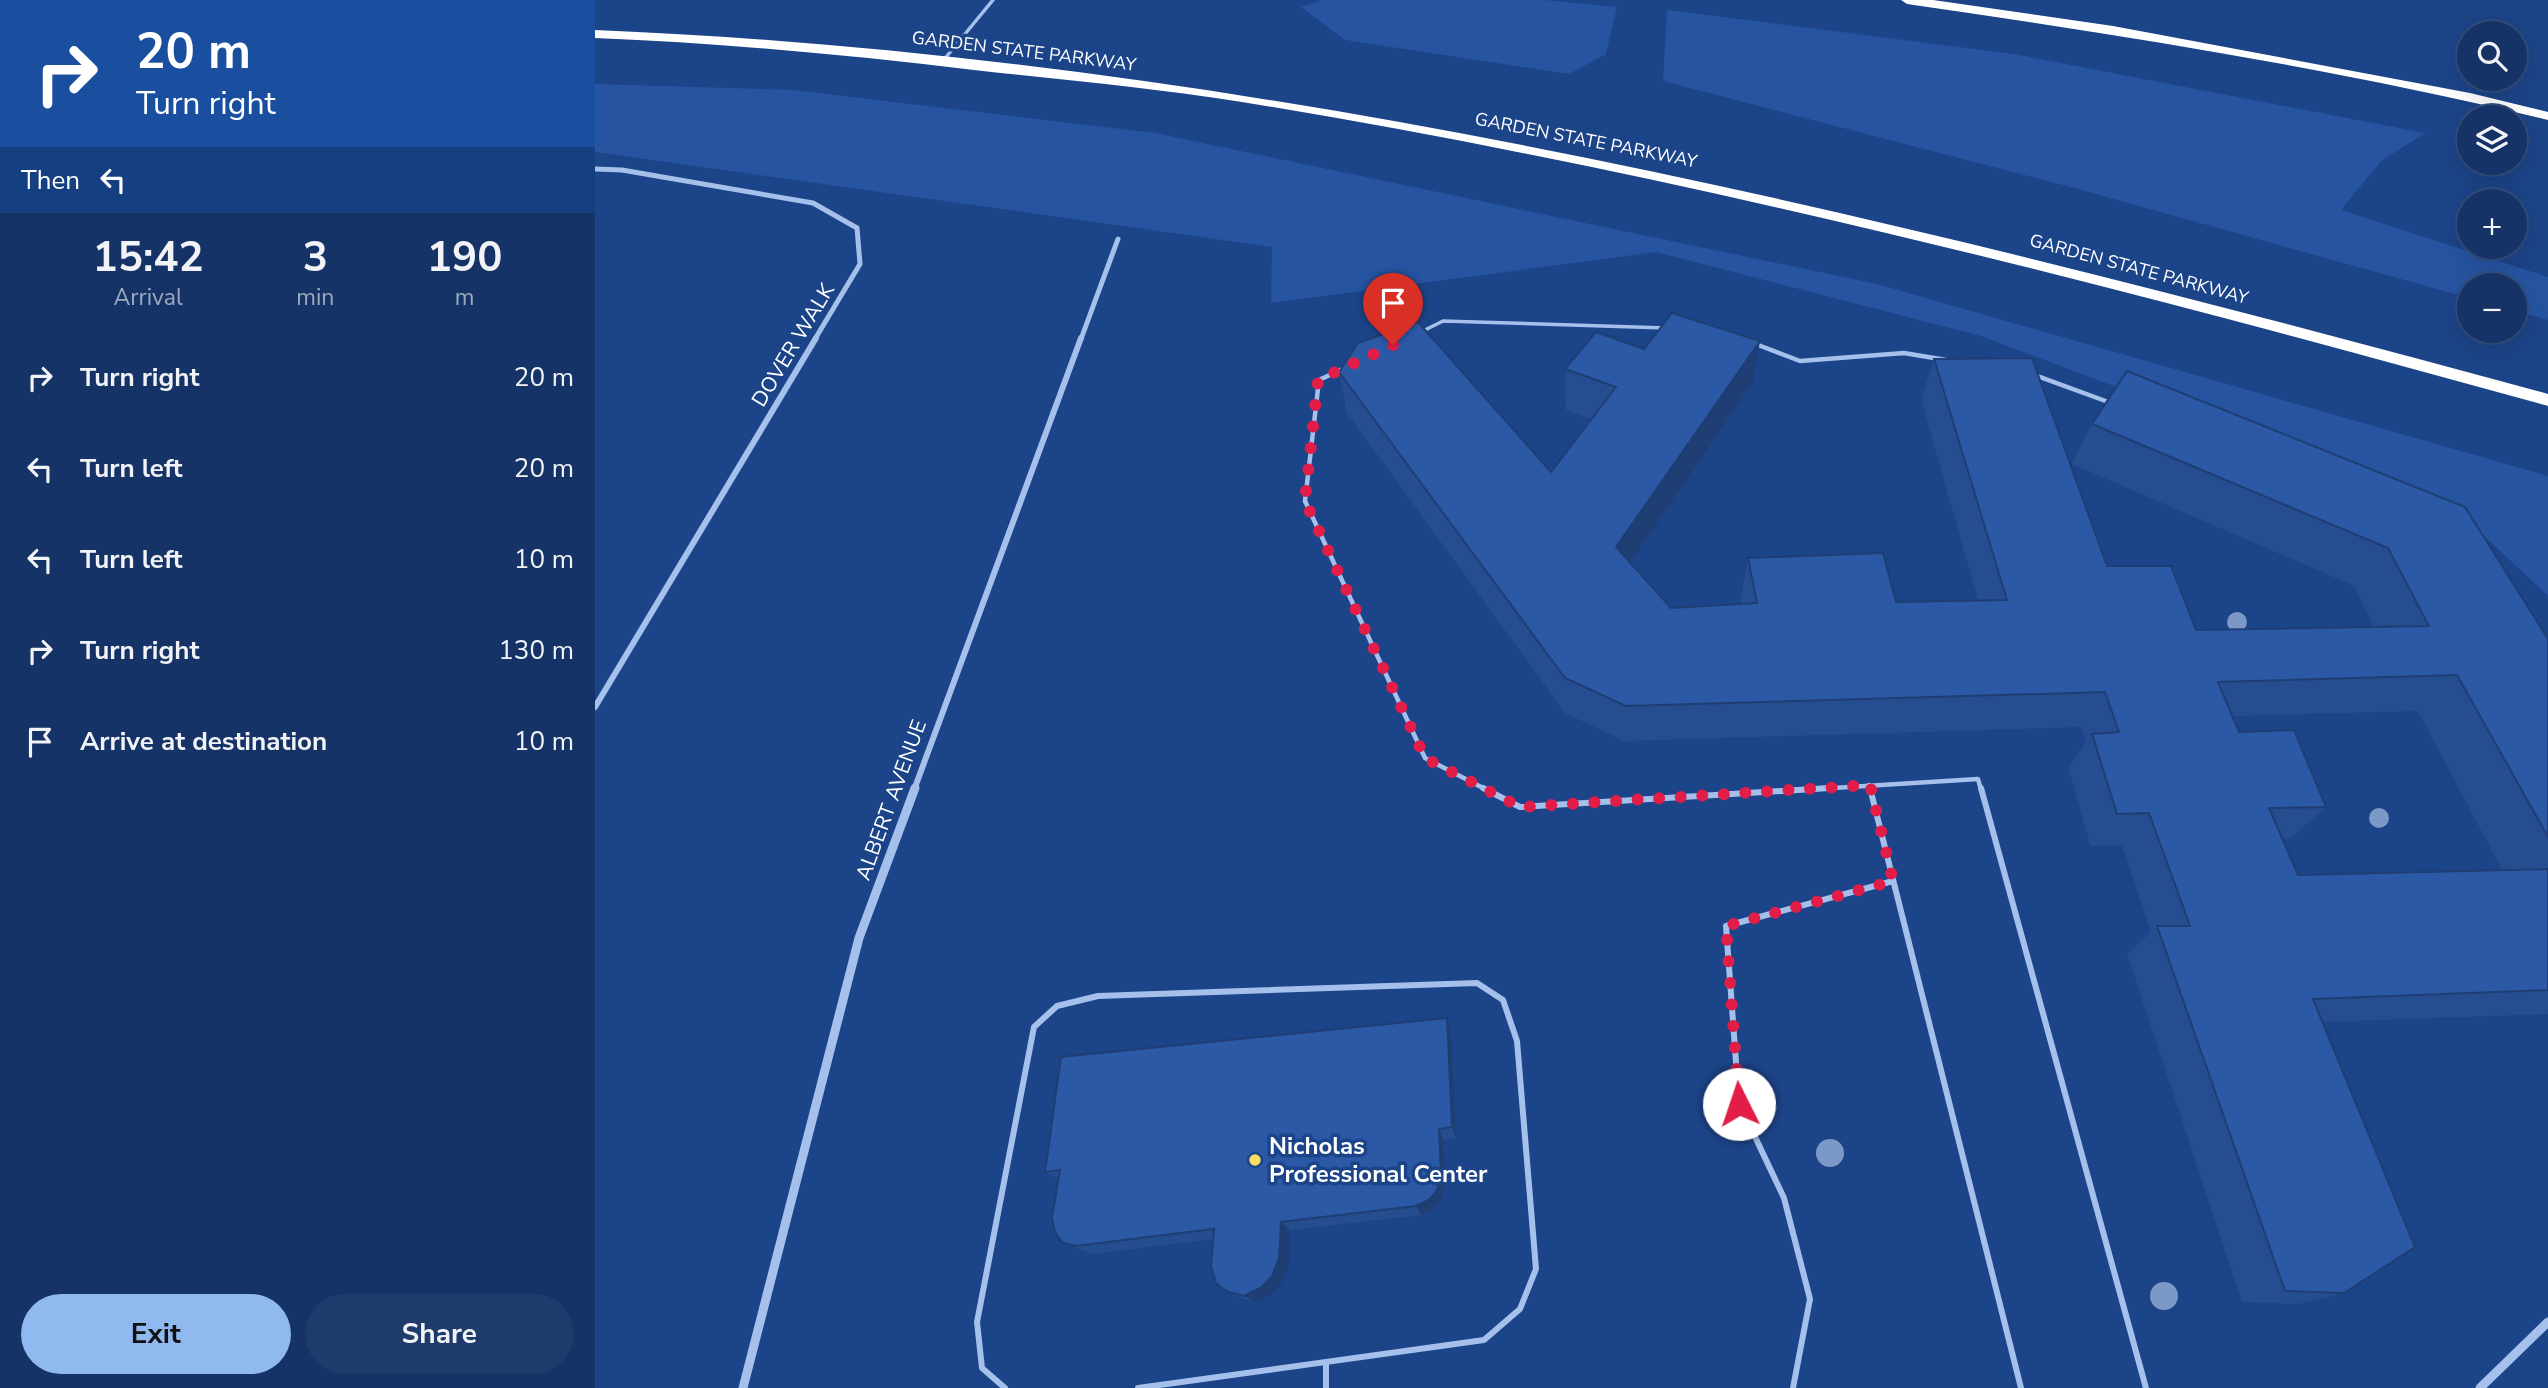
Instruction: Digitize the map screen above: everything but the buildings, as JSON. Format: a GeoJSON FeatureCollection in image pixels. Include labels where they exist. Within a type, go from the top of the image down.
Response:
{"type":"FeatureCollection","features":[{"type":"Feature","properties":{"kind":"highway"},"geometry":{"type":"LineString","coordinates":[[1907,0],[2113,30],[2470,97],[2548,116]]}},
{"type":"Feature","properties":{"kind":"highway","name":"GARDEN STATE PARKWAY"},"geometry":{"type":"LineString","coordinates":[[595,34],[722,41],[942,62],[1238,97],[1482,140],[1740,192],[1964,244],[2548,400]]}},
{"type":"Feature","properties":{"kind":"street","name":"DOVER WALK"},"geometry":{"type":"LineString","coordinates":[[595,170],[622,170],[813,203],[857,228],[860,264],[595,707]]}},
{"type":"Feature","properties":{"kind":"street","name":"ALBERT AVENUE"},"geometry":{"type":"LineString","coordinates":[[743,1388],[859,938],[1118,239]]}},
{"type":"Feature","properties":{"kind":"street"},"geometry":{"type":"LineString","coordinates":[[2480,1388],[2548,1322]]}},
{"type":"Feature","properties":{"kind":"lane"},"geometry":{"type":"LineString","coordinates":[[942,62],[993,0]]}},
{"type":"Feature","properties":{"kind":"lane"},"geometry":{"type":"LineString","coordinates":[[1406,339],[1443,321],[1678,329]]}},
{"type":"Feature","properties":{"kind":"lane"},"geometry":{"type":"LineString","coordinates":[[1742,339],[1800,361],[1904,353],[1954,361]]}},
{"type":"Feature","properties":{"kind":"lane"},"geometry":{"type":"LineString","coordinates":[[1356,362],[1318,380],[1305,501],[1425,758],[1520,807],[1978,779],[2146,1388]]}},
{"type":"Feature","properties":{"kind":"lane"},"geometry":{"type":"LineString","coordinates":[[2029,373],[2117,406]]}},
{"type":"Feature","properties":{"kind":"lane"},"geometry":{"type":"LineString","coordinates":[[1870,785],[2021,1388]]}},
{"type":"Feature","properties":{"kind":"lane"},"geometry":{"type":"LineString","coordinates":[[1793,1388],[1811,1299],[1784,1198],[1739,1104],[1726,926],[1893,881]]}},
{"type":"Feature","properties":{"kind":"lane"},"geometry":{"type":"LineString","coordinates":[[1005,1388],[982,1368],[977,1322],[1034,1027],[1057,1006],[1098,996],[1477,983],[1503,1000],[1517,1041],[1536,1269],[1520,1309],[1485,1340],[1138,1388]]}},
{"type":"Feature","properties":{"kind":"lane"},"geometry":{"type":"LineString","coordinates":[[1326,1388],[1327,1362]]}},
{"type":"Feature","properties":{"kind":"shaded area"},"geometry":{"type":"Polygon","coordinates":[[[1322,0],[1544,0],[1617,7],[1606,54],[1569,74],[1345,40],[1301,7],[1322,0]]]}},
{"type":"Feature","properties":{"kind":"shaded area"},"geometry":{"type":"Polygon","coordinates":[[[1667,10],[2014,54],[2425,133],[2381,161],[2341,210],[2457,248],[2457,259],[2492,259],[2548,277],[2548,320],[2527,314],[2527,273],[2457,273],[2457,295],[2078,189],[1663,81],[1667,10]]]}},
{"type":"Feature","properties":{"kind":"shaded area"},"geometry":{"type":"Polygon","coordinates":[[[595,84],[793,90],[1155,133],[1877,284],[2548,476],[2548,596],[2466,519],[1981,336],[1656,252],[1271,303],[1272,247],[595,152],[595,84]]]}},
{"type":"Feature","properties":{"kind":"place","name":"Nicholas Professional Center"},"geometry":{"type":"Point","coordinates":[1255,1160]}},
{"type":"Feature","properties":{"kind":"route"},"geometry":{"type":"LineString","coordinates":[[1393,345],[1318,380],[1305,501],[1425,758],[1520,807],[1870,785],[1893,881],[1726,926],[1739,1104]]}}]}
